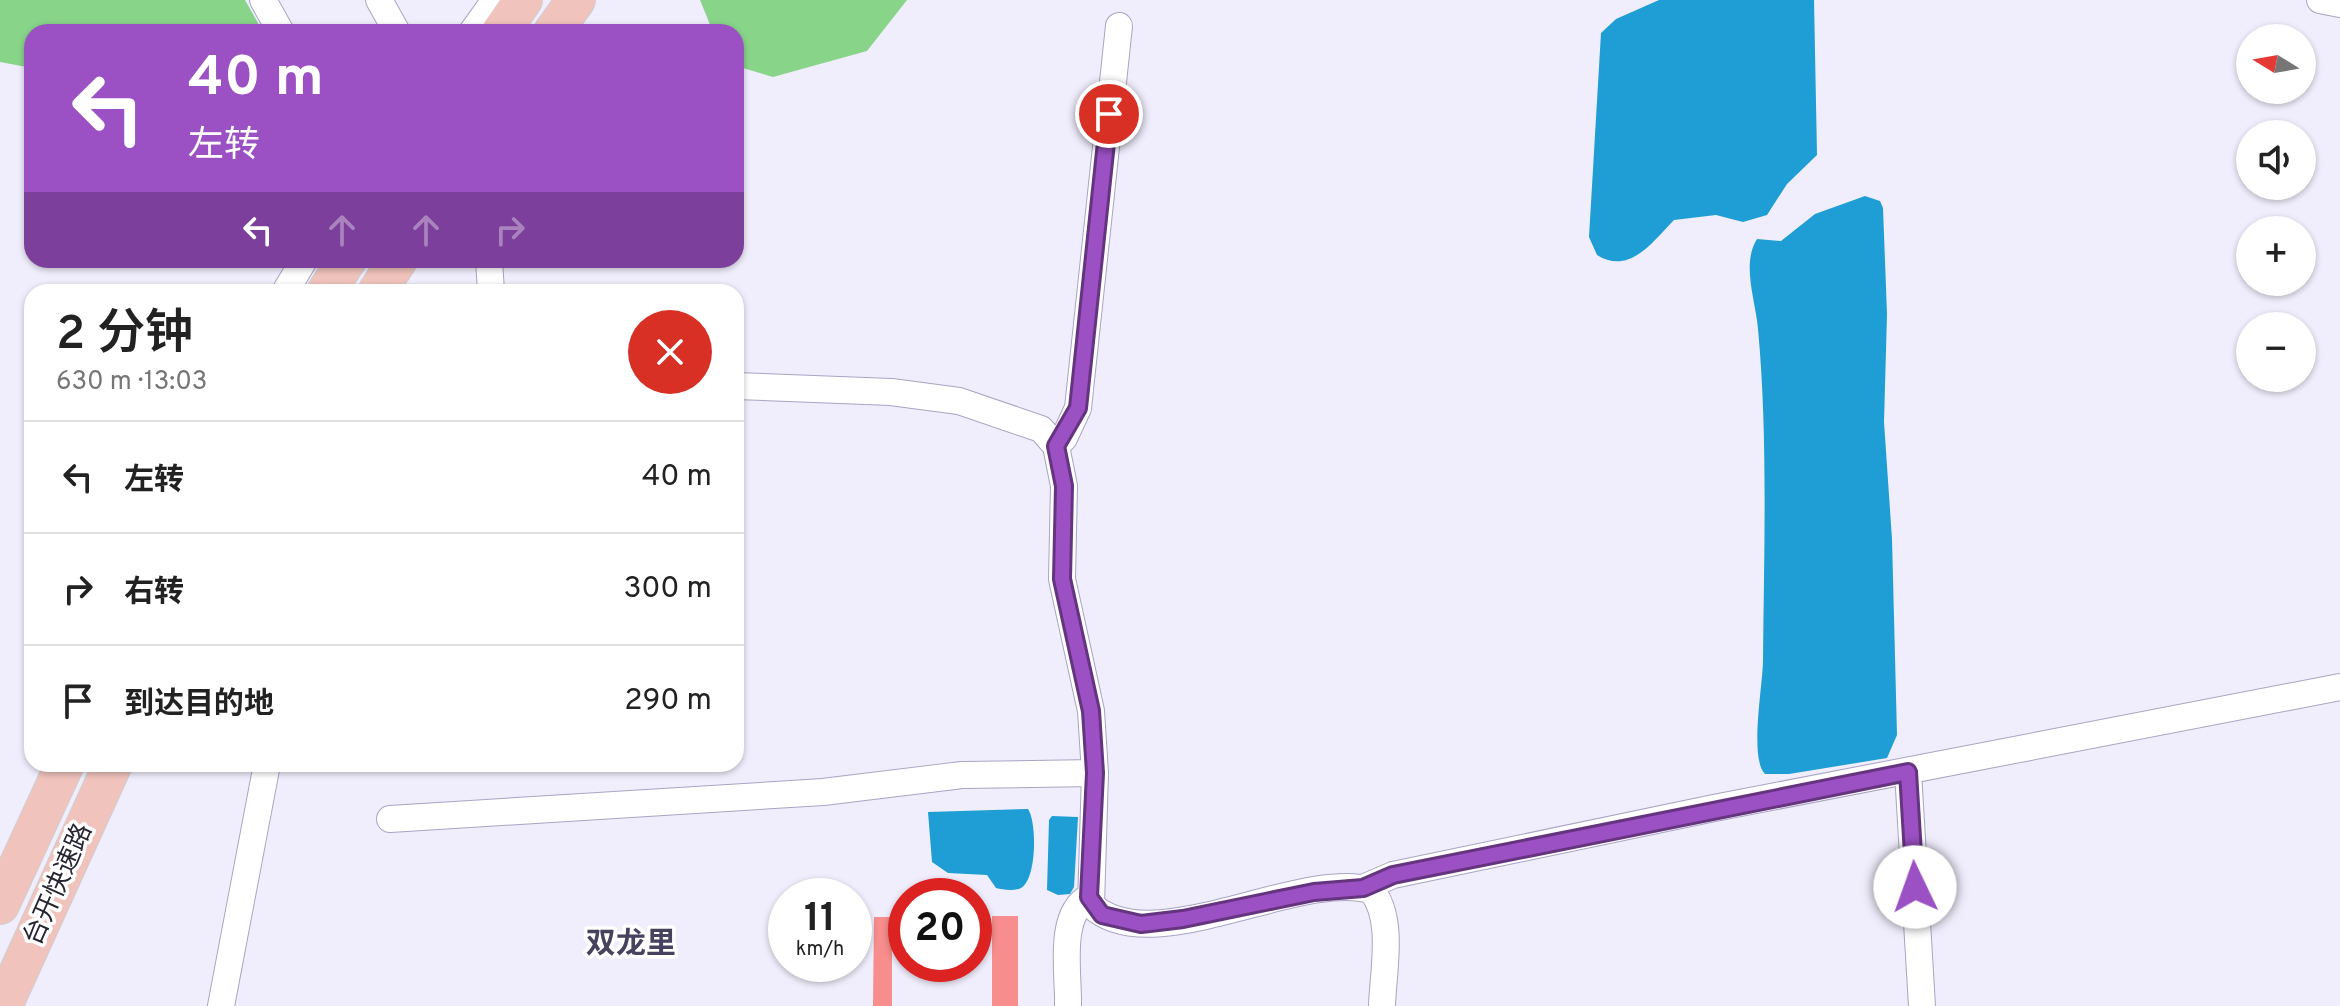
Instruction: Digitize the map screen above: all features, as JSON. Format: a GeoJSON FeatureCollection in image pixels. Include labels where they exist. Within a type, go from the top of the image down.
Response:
{"type":"FeatureCollection","features":[{"type":"Feature","properties":{"kind":"highway"},"geometry":{"type":"LineString","coordinates":[[506,24],[523,0]]}},
{"type":"Feature","properties":{"kind":"highway"},"geometry":{"type":"LineString","coordinates":[[559,24],[576,0]]}},
{"type":"Feature","properties":{"kind":"highway"},"geometry":{"type":"LineString","coordinates":[[308,278],[330,268]]}},
{"type":"Feature","properties":{"kind":"highway","name":"台开快速路"},"geometry":{"type":"LineString","coordinates":[[0,905],[61,772]]}},
{"type":"Feature","properties":{"kind":"highway","name":"台开快速路"},"geometry":{"type":"LineString","coordinates":[[3,1006],[109,772]]}},
{"type":"Feature","properties":{"kind":"street"},"geometry":{"type":"LineString","coordinates":[[263,0],[276,24]]}},
{"type":"Feature","properties":{"kind":"street"},"geometry":{"type":"LineString","coordinates":[[379,0],[392,24]]}},
{"type":"Feature","properties":{"kind":"street"},"geometry":{"type":"LineString","coordinates":[[478,24],[495,0]]}},
{"type":"Feature","properties":{"kind":"street"},"geometry":{"type":"LineString","coordinates":[[2320,0],[2340,4]]}},
{"type":"Feature","properties":{"kind":"street"},"geometry":{"type":"LineString","coordinates":[[1056,446],[1078,408],[1119,26]]}},
{"type":"Feature","properties":{"kind":"street"},"geometry":{"type":"LineString","coordinates":[[744,386],[891,392],[959,401],[1041,429],[1056,446],[1064,486],[1062,579],[1091,711],[1095,773],[1089,897],[1102,915],[1141,924],[1183,919],[1314,892],[1371,890],[1381,902],[1385,917],[1382,1006]]}},
{"type":"Feature","properties":{"kind":"street"},"geometry":{"type":"LineString","coordinates":[[1363,888],[1393,875],[2340,687]]}},
{"type":"Feature","properties":{"kind":"street"},"geometry":{"type":"LineString","coordinates":[[221,1006],[265,772]]}},
{"type":"Feature","properties":{"kind":"street"},"geometry":{"type":"LineString","coordinates":[[1908,772],[1922,1006]]}},
{"type":"Feature","properties":{"kind":"street"},"geometry":{"type":"LineString","coordinates":[[390,819],[823,792],[962,775],[1095,773]]}},
{"type":"Feature","properties":{"kind":"street"},"geometry":{"type":"LineString","coordinates":[[1068,1006],[1070,921],[1076,906],[1089,897]]}},
{"type":"Feature","properties":{"kind":"green space"},"geometry":{"type":"Polygon","coordinates":[[[0,0],[245,0],[258,24],[24,24],[24,66],[0,62],[0,0]]]}},
{"type":"Feature","properties":{"kind":"green space"},"geometry":{"type":"Polygon","coordinates":[[[700,0],[907,0],[867,51],[773,77],[744,68],[744,24],[710,24],[700,0]]]}},
{"type":"Feature","properties":{"kind":"water"},"geometry":{"type":"Polygon","coordinates":[[[1659,0],[1814,0],[1817,155],[1787,184],[1767,215],[1743,222],[1716,215],[1674,220],[1640,253],[1620,261],[1609,260],[1597,255],[1589,237],[1601,33],[1616,19],[1659,0]]]}},
{"type":"Feature","properties":{"kind":"water"},"geometry":{"type":"Polygon","coordinates":[[[1865,196],[1880,201],[1883,208],[1887,314],[1884,422],[1892,539],[1897,735],[1887,758],[1789,774],[1765,774],[1760,766],[1757,737],[1763,660],[1763,410],[1750,260],[1757,239],[1781,241],[1815,214],[1865,196]]]}},
{"type":"Feature","properties":{"kind":"water"},"geometry":{"type":"Polygon","coordinates":[[[1028,809],[1033,826],[1034,850],[1026,883],[1016,890],[996,888],[992,878],[987,875],[948,873],[932,862],[928,812],[1028,809]]]}},
{"type":"Feature","properties":{"kind":"water"},"geometry":{"type":"Polygon","coordinates":[[[1052,816],[1078,817],[1074,887],[1070,894],[1058,895],[1047,890],[1049,820],[1052,816]]]}},
{"type":"Feature","properties":{"kind":"building"},"geometry":{"type":"Polygon","coordinates":[[[992,916],[1018,916],[1018,1006],[992,1006],[992,916]]]}},
{"type":"Feature","properties":{"kind":"building"},"geometry":{"type":"Polygon","coordinates":[[[874,917],[888,917],[888,982],[892,982],[892,1006],[873,1006],[874,917]]]}},
{"type":"Feature","properties":{"kind":"district","name":"双龙里"},"geometry":{"type":"Point","coordinates":[631,943]}},
{"type":"Feature","properties":{"kind":"route"},"geometry":{"type":"LineString","coordinates":[[1109,114],[1078,408],[1064,438],[1056,446],[1064,486],[1062,579],[1091,711],[1095,773],[1091,905],[1102,915],[1125,922],[1141,924],[1183,919],[1314,892],[1363,888],[1393,875],[1714,808],[1908,772],[1915,887]]}}]}
